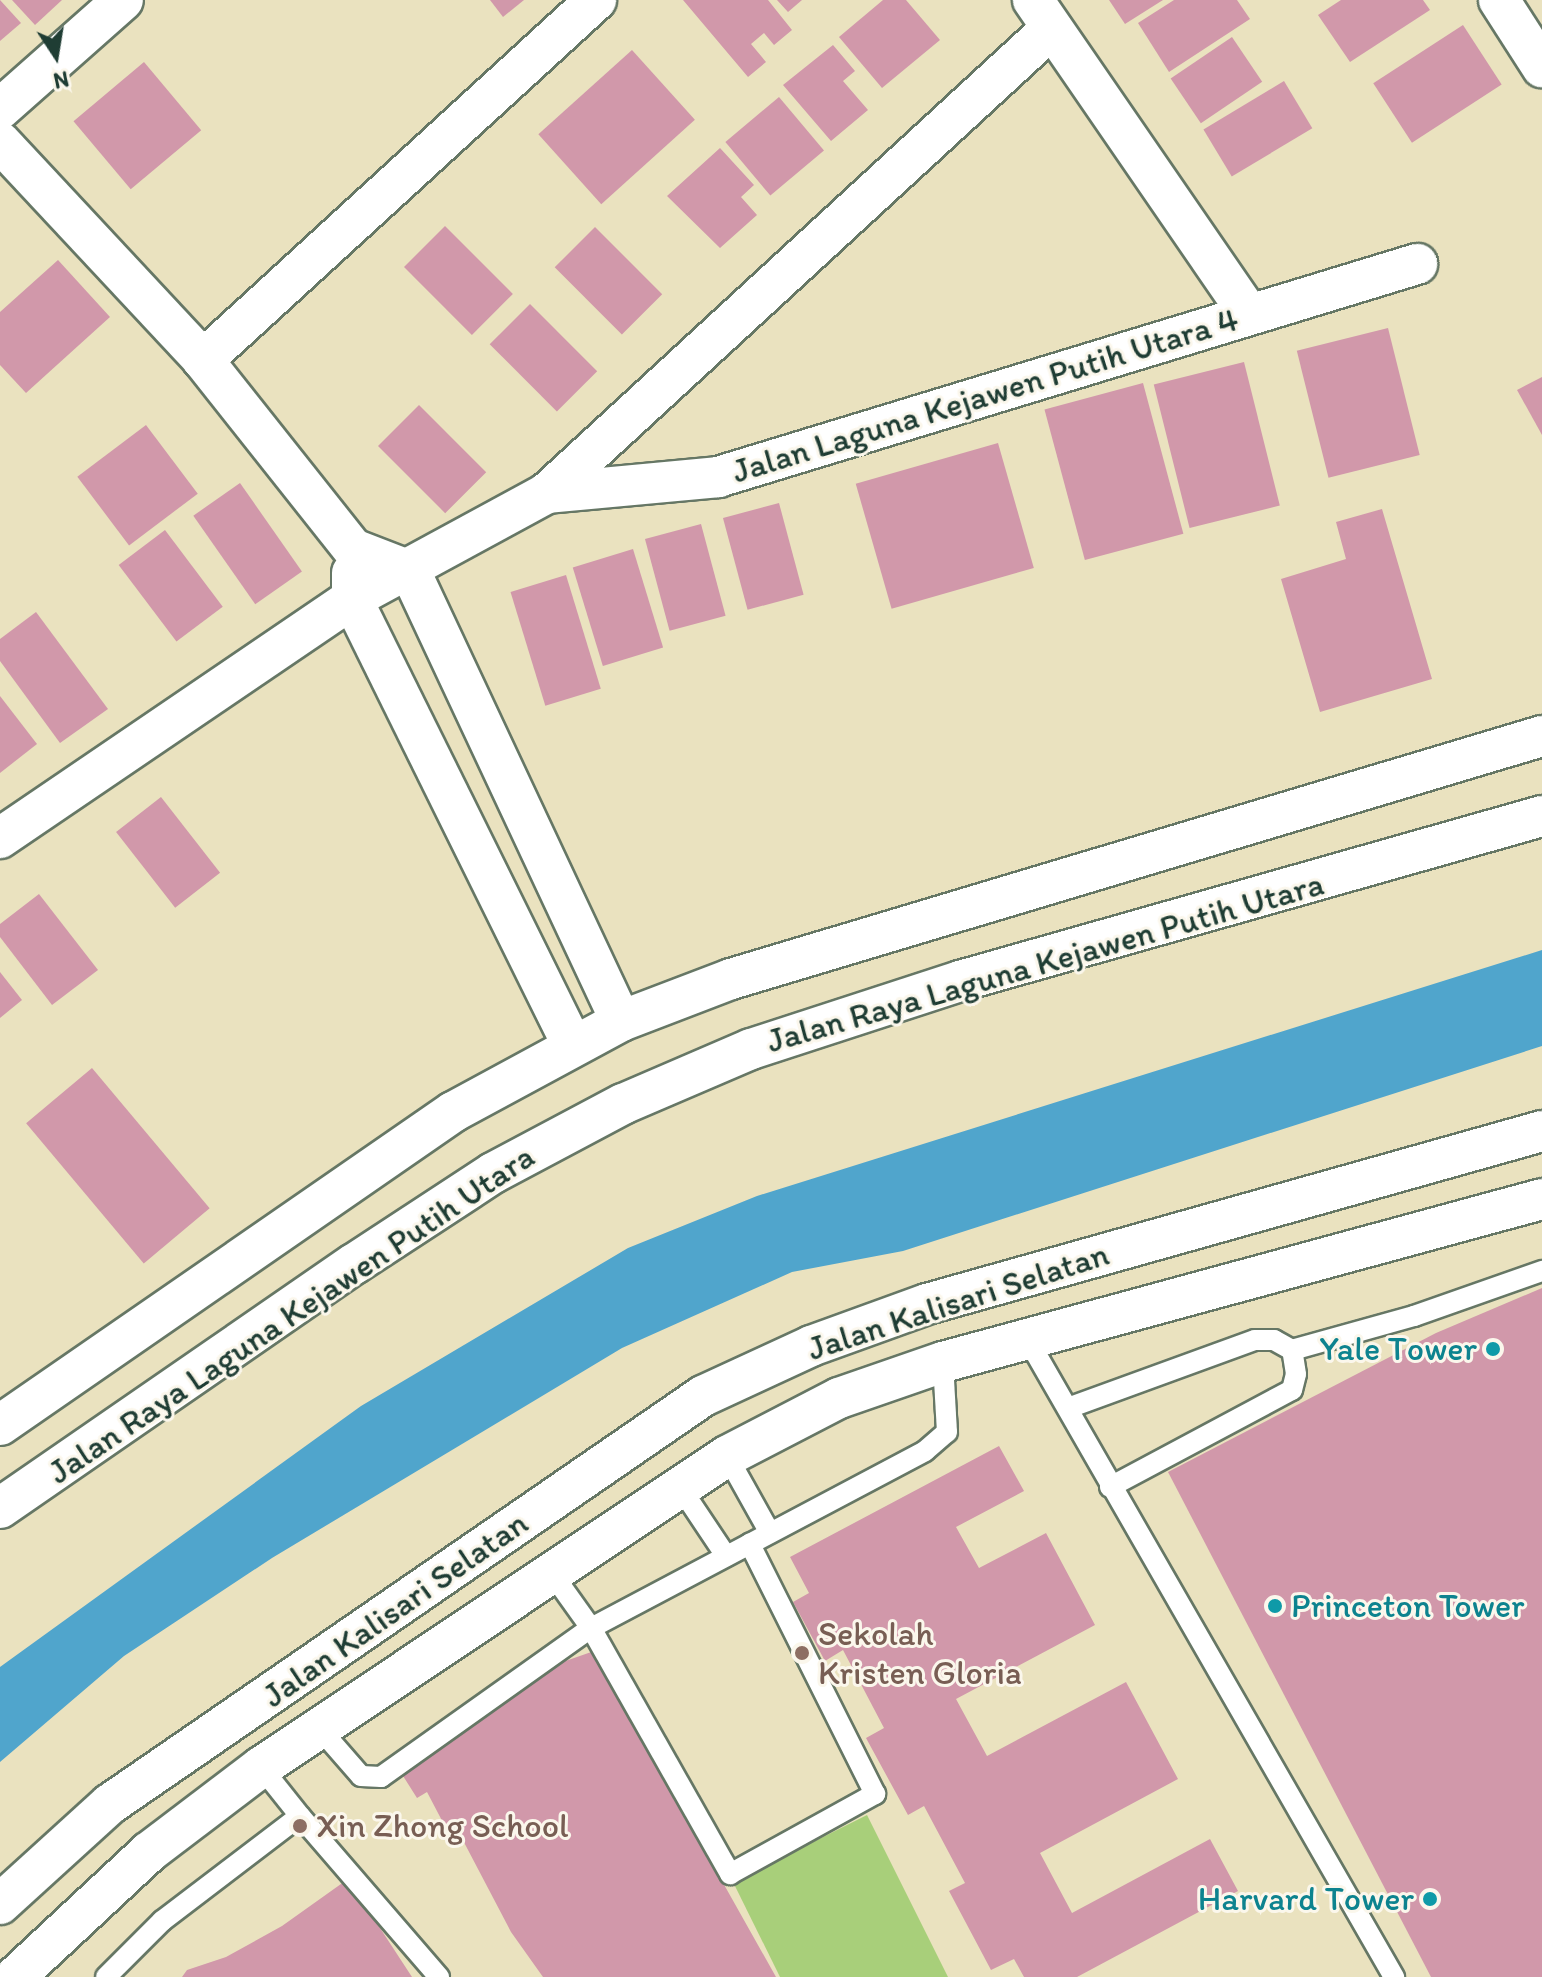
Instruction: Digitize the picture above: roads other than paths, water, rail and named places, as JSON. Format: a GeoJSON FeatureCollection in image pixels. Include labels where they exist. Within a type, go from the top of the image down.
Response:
{"type":"FeatureCollection","features":[{"type":"Feature","properties":{"kind":"street"},"geometry":{"type":"LineString","coordinates":[[0,109],[123,0]]}},
{"type":"Feature","properties":{"kind":"street"},"geometry":{"type":"LineString","coordinates":[[203,360],[596,0]]}},
{"type":"Feature","properties":{"kind":"street"},"geometry":{"type":"LineString","coordinates":[[1499,0],[1542,67]]}},
{"type":"Feature","properties":{"kind":"street"},"geometry":{"type":"LineString","coordinates":[[1043,14],[1248,313]]}},
{"type":"Feature","properties":{"kind":"street","name":"Jalan Laguna Kejawen Putih Utara 4"},"geometry":{"type":"LineString","coordinates":[[0,838],[352,599],[410,571],[547,493],[1043,14]]}},
{"type":"Feature","properties":{"kind":"street"},"geometry":{"type":"LineString","coordinates":[[0,142],[203,360],[353,549],[410,571],[621,1021]]}},
{"type":"Feature","properties":{"kind":"street","name":"Jalan Laguna Kejawen Putih Utara 4"},"geometry":{"type":"LineString","coordinates":[[547,493],[718,477],[1417,264]]}},
{"type":"Feature","properties":{"kind":"street"},"geometry":{"type":"LineString","coordinates":[[353,549],[352,599],[572,1044]]}},
{"type":"Feature","properties":{"kind":"street","name":"Jalan Raya Laguna Kejawen Putih Utara"},"geometry":{"type":"LineString","coordinates":[[0,1425],[330,1194],[453,1112],[572,1044],[621,1021],[789,961],[1542,736]]}},
{"type":"Feature","properties":{"kind":"street","name":"Jalan Raya Laguna Kejawen Putih Utara"},"geometry":{"type":"LineString","coordinates":[[0,1508],[366,1255],[493,1173],[623,1104],[751,1049],[960,981],[1542,816]]}},
{"type":"Feature","properties":{"kind":"street","name":"Jalan Kalisari Selatan"},"geometry":{"type":"LineString","coordinates":[[0,1904],[110,1804],[703,1396],[811,1346],[927,1304],[1542,1131]]}},
{"type":"Feature","properties":{"kind":"street","name":"Jalan Kalisari Selatan"},"geometry":{"type":"LineString","coordinates":[[15,1977],[149,1852],[261,1767],[727,1456],[839,1398],[943,1362],[1542,1199]]}},
{"type":"Feature","properties":{"kind":"street","name":"Jalan Kalisari Selatan"},"geometry":{"type":"LineString","coordinates":[[230,1724],[261,1767]]}},
{"type":"Feature","properties":{"kind":"lane"},"geometry":{"type":"LineString","coordinates":[[1068,1408],[1255,1340],[1274,1340],[1292,1350],[1414,1316],[1542,1271]]}},
{"type":"Feature","properties":{"kind":"lane"},"geometry":{"type":"LineString","coordinates":[[1028,1340],[1394,1977]]}},
{"type":"Feature","properties":{"kind":"lane"},"geometry":{"type":"LineString","coordinates":[[1110,1487],[1292,1390],[1296,1374],[1292,1350]]}},
{"type":"Feature","properties":{"kind":"lane"},"geometry":{"type":"LineString","coordinates":[[320,1729],[361,1776],[381,1777],[591,1628],[925,1451],[947,1432],[943,1362]]}},
{"type":"Feature","properties":{"kind":"lane"},"geometry":{"type":"LineString","coordinates":[[727,1456],[770,1533]]}},
{"type":"Feature","properties":{"kind":"lane"},"geometry":{"type":"LineString","coordinates":[[680,1487],[726,1556]]}},
{"type":"Feature","properties":{"kind":"lane"},"geometry":{"type":"LineString","coordinates":[[551,1572],[591,1628],[725,1872],[730,1874],[874,1798],[750,1544]]}},
{"type":"Feature","properties":{"kind":"lane"},"geometry":{"type":"LineString","coordinates":[[261,1767],[439,1977]]}},
{"type":"Feature","properties":{"kind":"lane"},"geometry":{"type":"LineString","coordinates":[[106,1977],[162,1921],[300,1816]]}},
{"type":"Feature","properties":{"kind":"water"},"geometry":{"type":"Polygon","coordinates":[[[1542,950],[1542,1046],[903,1251],[792,1272],[622,1348],[272,1558],[124,1656],[0,1762],[0,1667],[361,1406],[628,1248],[757,1196],[1542,950]]]}},
{"type":"Feature","properties":{"kind":"place","name":"Yale Tower"},"geometry":{"type":"Point","coordinates":[1493,1349]}},
{"type":"Feature","properties":{"kind":"place","name":"Princeton Tower"},"geometry":{"type":"Point","coordinates":[1275,1606]}},
{"type":"Feature","properties":{"kind":"place","name":"Sekolah Kristen Gloria"},"geometry":{"type":"Point","coordinates":[802,1653]}},
{"type":"Feature","properties":{"kind":"place","name":"Xin Zhong School"},"geometry":{"type":"Point","coordinates":[300,1826]}},
{"type":"Feature","properties":{"kind":"place","name":"Harvard Tower"},"geometry":{"type":"Point","coordinates":[1430,1899]}}]}
